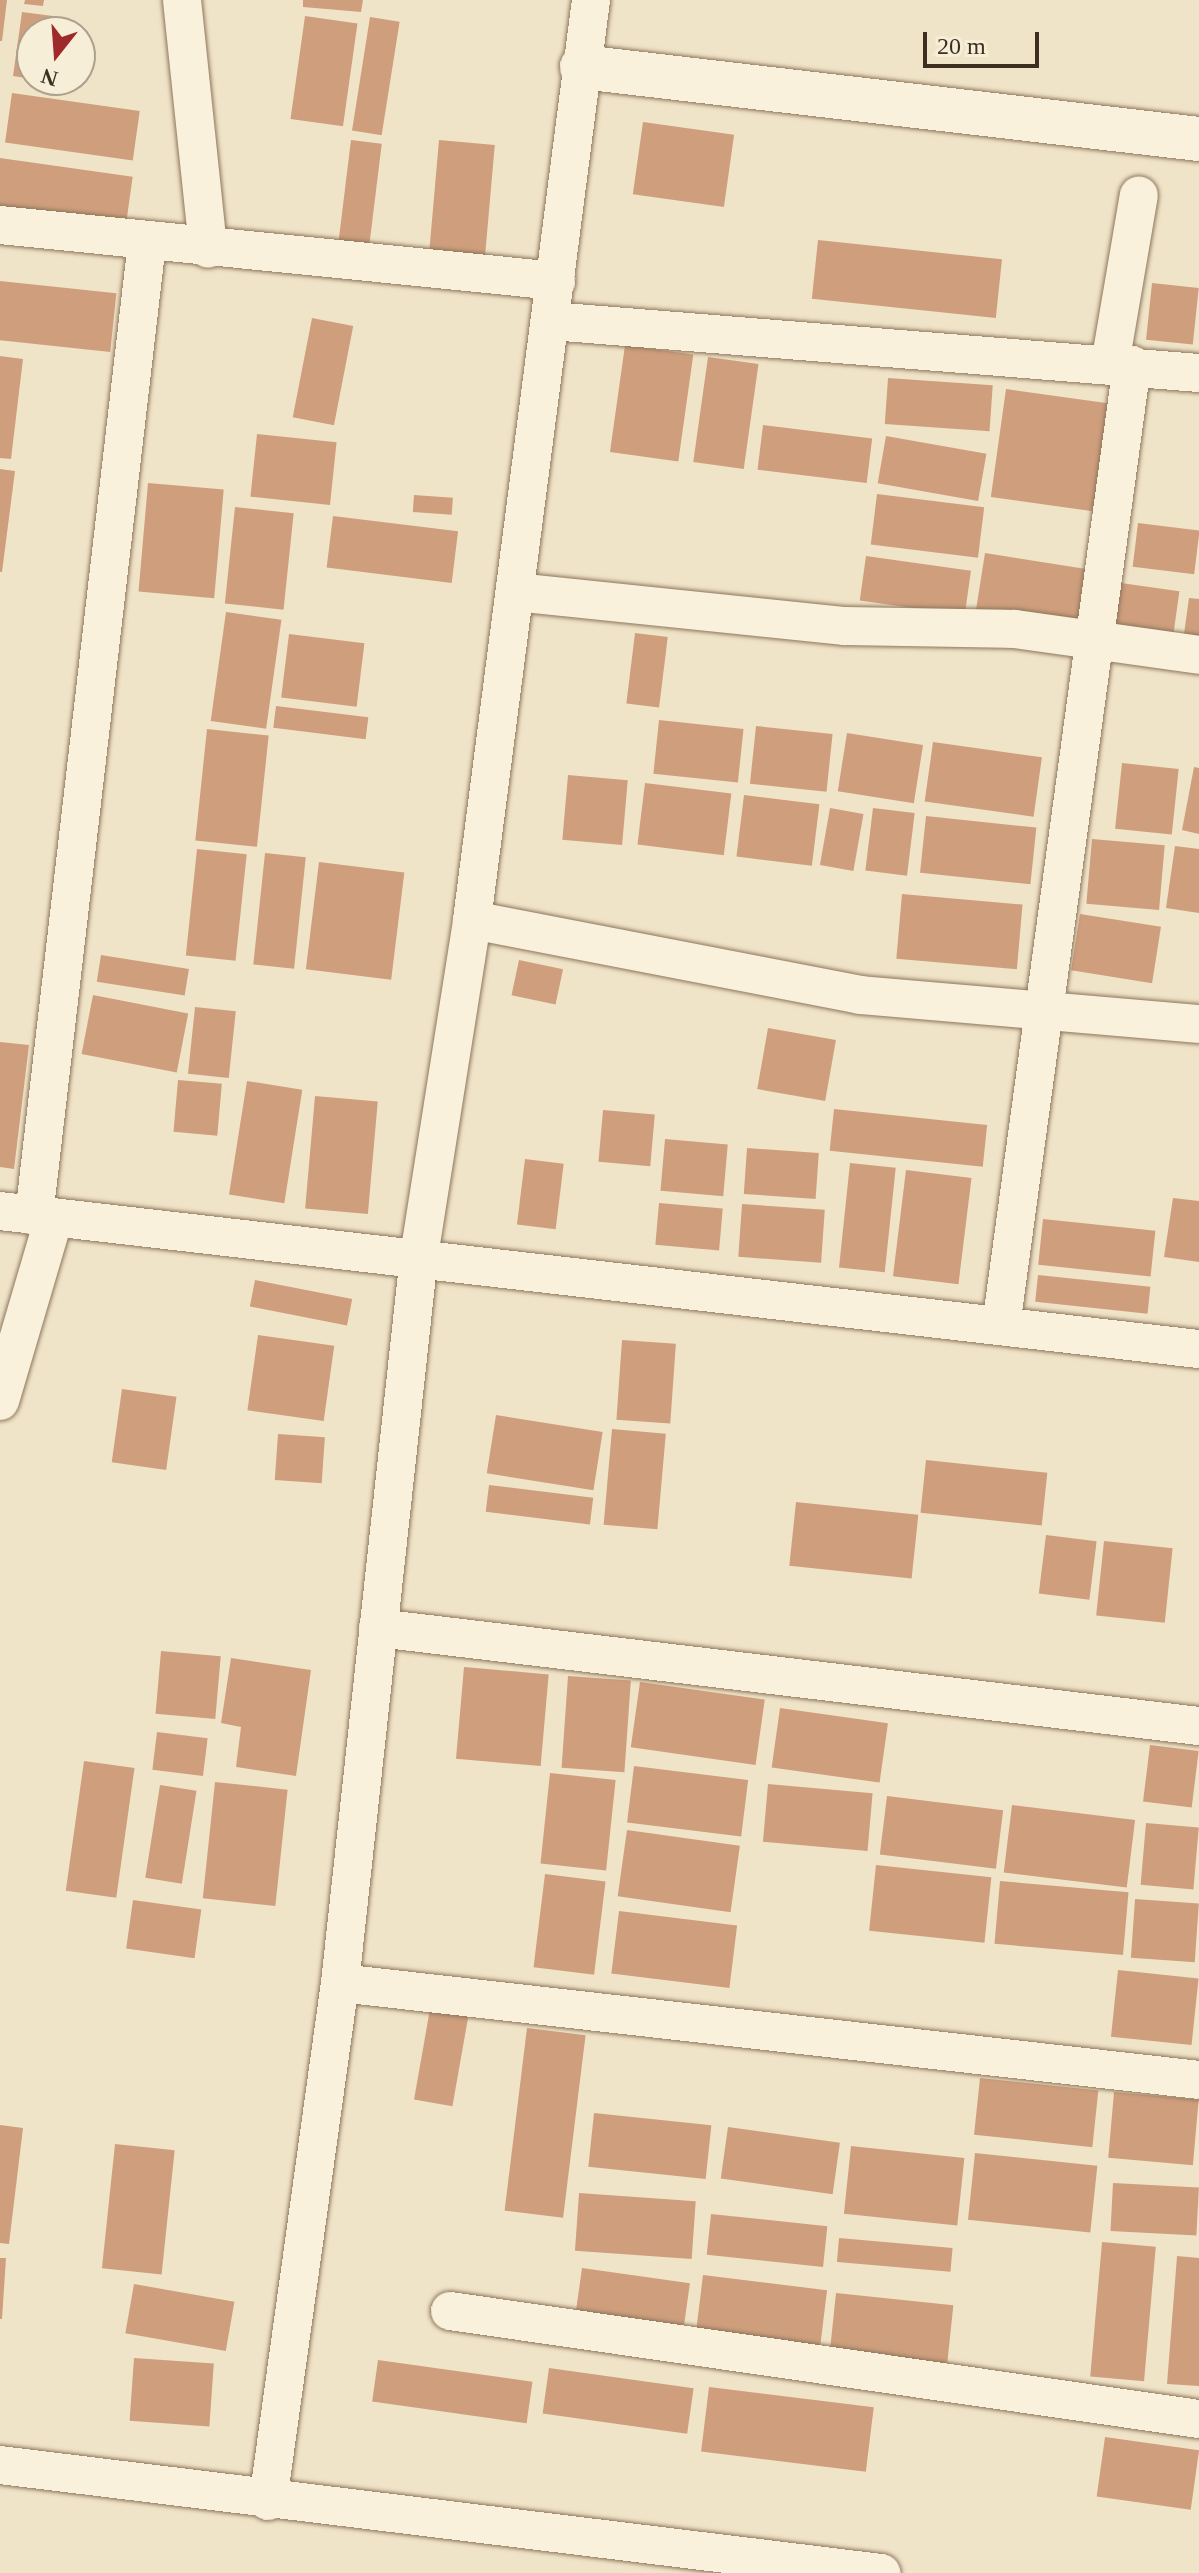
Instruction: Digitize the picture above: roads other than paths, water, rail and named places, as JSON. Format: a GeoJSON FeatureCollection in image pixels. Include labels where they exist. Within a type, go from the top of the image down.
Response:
{"type":"FeatureCollection","features":[{"type":"Feature","properties":{"kind":"street"},"geometry":{"type":"LineString","coordinates":[[182,0],[208,249]]}},
{"type":"Feature","properties":{"kind":"street"},"geometry":{"type":"LineString","coordinates":[[268,2501],[340,1983],[419,1256],[472,920],[591,0]]}},
{"type":"Feature","properties":{"kind":"street"},"geometry":{"type":"LineString","coordinates":[[582,67],[1199,139]]}},
{"type":"Feature","properties":{"kind":"street"},"geometry":{"type":"LineString","coordinates":[[1001,1326],[1095,640],[1139,195]]}},
{"type":"Feature","properties":{"kind":"street"},"geometry":{"type":"LineString","coordinates":[[0,225],[208,249],[556,281]]}},
{"type":"Feature","properties":{"kind":"street"},"geometry":{"type":"LineString","coordinates":[[0,1401],[29,1215],[147,242]]}},
{"type":"Feature","properties":{"kind":"street"},"geometry":{"type":"LineString","coordinates":[[551,321],[1121,364],[1199,373]]}},
{"type":"Feature","properties":{"kind":"street"},"geometry":{"type":"LineString","coordinates":[[515,592],[830,624],[1015,629],[1199,655]]}},
{"type":"Feature","properties":{"kind":"street"},"geometry":{"type":"LineString","coordinates":[[472,920],[860,995],[1042,1015],[1199,1024]]}},
{"type":"Feature","properties":{"kind":"street"},"geometry":{"type":"LineString","coordinates":[[29,1215],[419,1256],[1199,1349]]}},
{"type":"Feature","properties":{"kind":"street"},"geometry":{"type":"LineString","coordinates":[[378,1628],[1199,1726]]}},
{"type":"Feature","properties":{"kind":"street"},"geometry":{"type":"LineString","coordinates":[[340,1983],[1199,2080]]}},
{"type":"Feature","properties":{"kind":"street"},"geometry":{"type":"LineString","coordinates":[[450,2311],[1199,2419]]}},
{"type":"Feature","properties":{"kind":"street"},"geometry":{"type":"LineString","coordinates":[[0,2465],[268,2501],[881,2573]]}}]}
